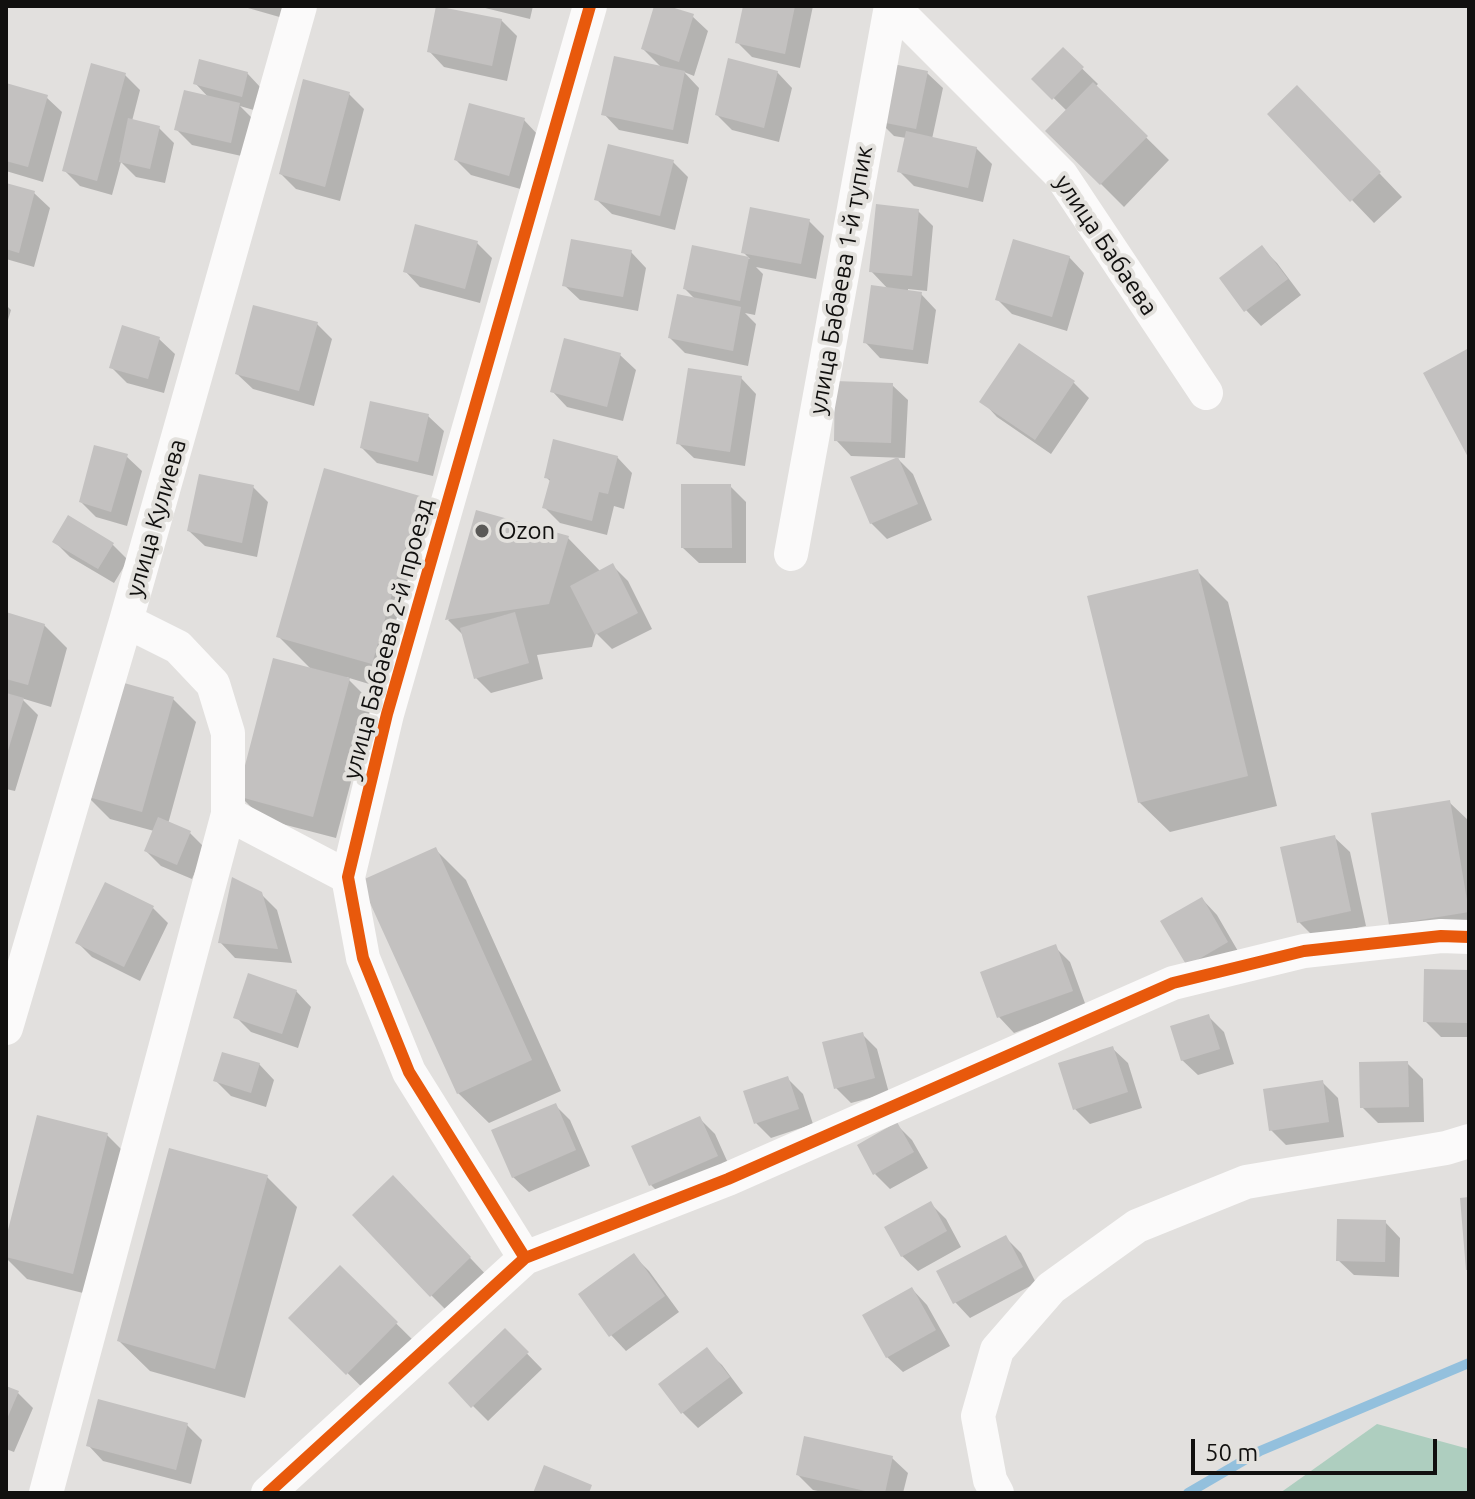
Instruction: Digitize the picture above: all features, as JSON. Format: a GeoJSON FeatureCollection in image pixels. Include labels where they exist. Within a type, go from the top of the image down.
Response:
{"type":"FeatureCollection","features":[{"type":"Feature","properties":{"kind":"street","name":"улица Кулиева"},"geometry":{"type":"LineString","coordinates":[[6,1028],[126,621],[300,6]]}},
{"type":"Feature","properties":{"kind":"street","name":"улица Бабаева 2-й проезд"},"geometry":{"type":"LineString","coordinates":[[525,1258],[409,1072],[363,958],[348,877],[387,714],[590,6]]}},
{"type":"Feature","properties":{"kind":"street","name":"улица Бабаева"},"geometry":{"type":"LineString","coordinates":[[892,6],[1061,175],[1206,393]]}},
{"type":"Feature","properties":{"kind":"street","name":"улица Бабаева 1-й тупик"},"geometry":{"type":"LineString","coordinates":[[791,554],[892,6]]}},
{"type":"Feature","properties":{"kind":"street"},"geometry":{"type":"LineString","coordinates":[[46,1493],[228,814],[228,733],[213,684],[178,647],[126,621]]}},
{"type":"Feature","properties":{"kind":"street"},"geometry":{"type":"LineString","coordinates":[[228,814],[348,877]]}},
{"type":"Feature","properties":{"kind":"street"},"geometry":{"type":"LineString","coordinates":[[268,1493],[525,1258],[728,1179],[1173,983],[1304,951],[1441,936],[1469,937]]}},
{"type":"Feature","properties":{"kind":"street"},"geometry":{"type":"LineString","coordinates":[[987,1489],[978,1416],[997,1350],[1051,1288],[1137,1226],[1246,1182],[1446,1148],[1469,1141]]}},
{"type":"Feature","properties":{"kind":"green space"},"geometry":{"type":"Polygon","coordinates":[[[1377,1424],[1469,1449],[1469,1493],[1280,1493],[1377,1424]]]}},
{"type":"Feature","properties":{"kind":"building"},"geometry":{"type":"Polygon","coordinates":[[[436,6],[502,19],[492,66],[427,52],[436,6]]]}},
{"type":"Feature","properties":{"kind":"building"},"geometry":{"type":"Polygon","coordinates":[[[654,6],[668,6],[694,14],[679,62],[641,49],[654,6]]]}},
{"type":"Feature","properties":{"kind":"building"},"geometry":{"type":"Polygon","coordinates":[[[743,6],[795,6],[785,54],[735,43],[743,6]]]}},
{"type":"Feature","properties":{"kind":"building"},"geometry":{"type":"Polygon","coordinates":[[[1063,47],[1084,67],[1052,100],[1031,79],[1063,47]]]}},
{"type":"Feature","properties":{"kind":"building"},"geometry":{"type":"Polygon","coordinates":[[[614,56],[685,71],[673,130],[601,115],[614,56]]]}},
{"type":"Feature","properties":{"kind":"building"},"geometry":{"type":"Polygon","coordinates":[[[728,58],[778,71],[764,128],[715,115],[728,58]]]}},
{"type":"Feature","properties":{"kind":"building"},"geometry":{"type":"Polygon","coordinates":[[[199,59],[248,72],[242,97],[193,84],[199,59]]]}},
{"type":"Feature","properties":{"kind":"building"},"geometry":{"type":"Polygon","coordinates":[[[91,63],[126,73],[97,181],[62,171],[91,63]]]}},
{"type":"Feature","properties":{"kind":"building"},"geometry":{"type":"Polygon","coordinates":[[[888,63],[928,71],[916,129],[876,121],[888,63]]]}},
{"type":"Feature","properties":{"kind":"building"},"geometry":{"type":"Polygon","coordinates":[[[303,79],[350,92],[325,187],[279,174],[303,79]]]}},
{"type":"Feature","properties":{"kind":"building"},"geometry":{"type":"Polygon","coordinates":[[[1093,82],[1148,136],[1100,185],[1045,131],[1093,82]]]}},
{"type":"Feature","properties":{"kind":"building"},"geometry":{"type":"Polygon","coordinates":[[[6,83],[48,95],[28,167],[6,161],[6,83]]]}},
{"type":"Feature","properties":{"kind":"building"},"geometry":{"type":"Polygon","coordinates":[[[1297,85],[1381,172],[1350,202],[1267,114],[1297,85]]]}},
{"type":"Feature","properties":{"kind":"building"},"geometry":{"type":"Polygon","coordinates":[[[184,90],[240,103],[231,143],[174,130],[184,90]]]}},
{"type":"Feature","properties":{"kind":"building"},"geometry":{"type":"Polygon","coordinates":[[[469,103],[525,118],[509,176],[454,160],[469,103]]]}},
{"type":"Feature","properties":{"kind":"building"},"geometry":{"type":"Polygon","coordinates":[[[128,118],[160,126],[150,169],[119,162],[128,118]]]}},
{"type":"Feature","properties":{"kind":"building"},"geometry":{"type":"Polygon","coordinates":[[[906,131],[977,147],[968,188],[897,172],[906,131]]]}},
{"type":"Feature","properties":{"kind":"building"},"geometry":{"type":"Polygon","coordinates":[[[608,144],[674,160],[660,216],[594,200],[608,144]]]}},
{"type":"Feature","properties":{"kind":"building"},"geometry":{"type":"Polygon","coordinates":[[[6,183],[35,191],[19,253],[6,249],[6,183]]]}},
{"type":"Feature","properties":{"kind":"building"},"geometry":{"type":"Polygon","coordinates":[[[876,204],[919,209],[912,276],[869,272],[876,204]]]}},
{"type":"Feature","properties":{"kind":"building"},"geometry":{"type":"Polygon","coordinates":[[[750,207],[810,219],[801,264],[741,253],[750,207]]]}},
{"type":"Feature","properties":{"kind":"building"},"geometry":{"type":"Polygon","coordinates":[[[415,224],[478,241],[465,289],[403,272],[415,224]]]}},
{"type":"Feature","properties":{"kind":"building"},"geometry":{"type":"Polygon","coordinates":[[[571,239],[632,250],[623,297],[562,286],[571,239]]]}},
{"type":"Feature","properties":{"kind":"building"},"geometry":{"type":"Polygon","coordinates":[[[1013,239],[1070,256],[1052,317],[995,300],[1013,239]]]}},
{"type":"Feature","properties":{"kind":"building"},"geometry":{"type":"Polygon","coordinates":[[[692,245],[749,257],[740,301],[683,289],[692,245]]]}},
{"type":"Feature","properties":{"kind":"building"},"geometry":{"type":"Polygon","coordinates":[[[1262,245],[1288,279],[1244,312],[1219,278],[1262,245]]]}},
{"type":"Feature","properties":{"kind":"building"},"geometry":{"type":"Polygon","coordinates":[[[871,285],[922,292],[913,350],[863,343],[871,285]]]}},
{"type":"Feature","properties":{"kind":"building"},"geometry":{"type":"Polygon","coordinates":[[[677,294],[741,307],[733,351],[668,338],[677,294]]]}},
{"type":"Feature","properties":{"kind":"building"},"geometry":{"type":"Polygon","coordinates":[[[253,305],[318,322],[299,391],[235,374],[253,305]]]}},
{"type":"Feature","properties":{"kind":"building"},"geometry":{"type":"Polygon","coordinates":[[[122,325],[160,337],[148,379],[109,368],[122,325]]]}},
{"type":"Feature","properties":{"kind":"building"},"geometry":{"type":"Polygon","coordinates":[[[564,338],[621,353],[607,407],[550,392],[564,338]]]}},
{"type":"Feature","properties":{"kind":"building"},"geometry":{"type":"Polygon","coordinates":[[[1019,343],[1075,381],[1035,440],[979,402],[1019,343]]]}},
{"type":"Feature","properties":{"kind":"building"},"geometry":{"type":"Polygon","coordinates":[[[1469,348],[1469,459],[1423,373],[1469,348]]]}},
{"type":"Feature","properties":{"kind":"building"},"geometry":{"type":"Polygon","coordinates":[[[688,368],[742,376],[730,452],[676,444],[688,368]]]}},
{"type":"Feature","properties":{"kind":"building"},"geometry":{"type":"Polygon","coordinates":[[[835,381],[893,383],[891,443],[834,441],[835,381]]]}},
{"type":"Feature","properties":{"kind":"building"},"geometry":{"type":"Polygon","coordinates":[[[370,401],[429,414],[418,462],[360,448],[370,401]]]}},
{"type":"Feature","properties":{"kind":"building"},"geometry":{"type":"Polygon","coordinates":[[[553,439],[618,456],[608,494],[599,492],[592,521],[542,508],[550,479],[544,478],[553,439]]]}},
{"type":"Feature","properties":{"kind":"building"},"geometry":{"type":"Polygon","coordinates":[[[94,445],[128,454],[111,512],[79,502],[94,445]]]}},
{"type":"Feature","properties":{"kind":"building"},"geometry":{"type":"Polygon","coordinates":[[[898,457],[918,504],[870,524],[850,477],[898,457]]]}},
{"type":"Feature","properties":{"kind":"building"},"geometry":{"type":"Polygon","coordinates":[[[324,468],[420,496],[372,664],[276,637],[324,468]]]}},
{"type":"Feature","properties":{"kind":"building"},"geometry":{"type":"Polygon","coordinates":[[[199,474],[254,485],[242,543],[187,531],[199,474]]]}},
{"type":"Feature","properties":{"kind":"building"},"geometry":{"type":"Polygon","coordinates":[[[681,484],[731,484],[732,548],[681,548],[681,484]]]}},
{"type":"Feature","properties":{"kind":"building"},"geometry":{"type":"Polygon","coordinates":[[[476,510],[569,536],[549,604],[445,620],[476,510]]]}},
{"type":"Feature","properties":{"kind":"building"},"geometry":{"type":"Polygon","coordinates":[[[68,515],[114,543],[98,569],[52,542],[68,515]]]}},
{"type":"Feature","properties":{"kind":"building"},"geometry":{"type":"Polygon","coordinates":[[[613,563],[638,613],[595,635],[570,586],[613,563]]]}},
{"type":"Feature","properties":{"kind":"building"},"geometry":{"type":"Polygon","coordinates":[[[1198,569],[1248,776],[1138,803],[1087,596],[1198,569]]]}},
{"type":"Feature","properties":{"kind":"building"},"geometry":{"type":"Polygon","coordinates":[[[6,612],[45,624],[28,685],[6,679],[6,612]]]}},
{"type":"Feature","properties":{"kind":"building"},"geometry":{"type":"Polygon","coordinates":[[[515,612],[529,663],[474,679],[460,628],[515,612]]]}},
{"type":"Feature","properties":{"kind":"building"},"geometry":{"type":"Polygon","coordinates":[[[273,658],[350,678],[313,817],[237,796],[273,658]]]}},
{"type":"Feature","properties":{"kind":"building"},"geometry":{"type":"Polygon","coordinates":[[[117,681],[174,697],[142,812],[85,796],[117,681]]]}},
{"type":"Feature","properties":{"kind":"building"},"geometry":{"type":"Polygon","coordinates":[[[6,693],[24,698],[7,754],[6,754],[6,693]]]}},
{"type":"Feature","properties":{"kind":"building"},"geometry":{"type":"Polygon","coordinates":[[[1450,800],[1469,912],[1389,925],[1371,813],[1450,800]]]}},
{"type":"Feature","properties":{"kind":"building"},"geometry":{"type":"Polygon","coordinates":[[[158,817],[191,831],[177,865],[144,851],[158,817]]]}},
{"type":"Feature","properties":{"kind":"building"},"geometry":{"type":"Polygon","coordinates":[[[1335,835],[1351,911],[1297,923],[1280,847],[1335,835]]]}},
{"type":"Feature","properties":{"kind":"building"},"geometry":{"type":"Polygon","coordinates":[[[436,847],[532,1060],[457,1094],[360,881],[436,847]]]}},
{"type":"Feature","properties":{"kind":"building"},"geometry":{"type":"Polygon","coordinates":[[[232,877],[262,892],[278,949],[218,943],[232,877]]]}},
{"type":"Feature","properties":{"kind":"building"},"geometry":{"type":"Polygon","coordinates":[[[105,882],[154,906],[124,967],[75,943],[105,882]]]}},
{"type":"Feature","properties":{"kind":"building"},"geometry":{"type":"Polygon","coordinates":[[[1202,897],[1228,942],[1187,966],[1160,921],[1202,897]]]}},
{"type":"Feature","properties":{"kind":"building"},"geometry":{"type":"Polygon","coordinates":[[[1056,944],[1073,991],[997,1018],[980,972],[1056,944]]]}},
{"type":"Feature","properties":{"kind":"building"},"geometry":{"type":"Polygon","coordinates":[[[1424,969],[1469,970],[1469,1023],[1423,1022],[1424,969]]]}},
{"type":"Feature","properties":{"kind":"building"},"geometry":{"type":"Polygon","coordinates":[[[248,973],[297,990],[282,1034],[233,1018],[248,973]]]}},
{"type":"Feature","properties":{"kind":"building"},"geometry":{"type":"Polygon","coordinates":[[[1209,1014],[1220,1049],[1181,1061],[1170,1026],[1209,1014]]]}},
{"type":"Feature","properties":{"kind":"building"},"geometry":{"type":"Polygon","coordinates":[[[863,1032],[875,1078],[834,1089],[822,1042],[863,1032]]]}},
{"type":"Feature","properties":{"kind":"building"},"geometry":{"type":"Polygon","coordinates":[[[1113,1046],[1128,1092],[1073,1110],[1058,1063],[1113,1046]]]}},
{"type":"Feature","properties":{"kind":"building"},"geometry":{"type":"Polygon","coordinates":[[[222,1052],[260,1063],[251,1093],[213,1081],[222,1052]]]}},
{"type":"Feature","properties":{"kind":"building"},"geometry":{"type":"Polygon","coordinates":[[[1408,1061],[1409,1107],[1360,1108],[1359,1062],[1408,1061]]]}},
{"type":"Feature","properties":{"kind":"building"},"geometry":{"type":"Polygon","coordinates":[[[788,1076],[799,1109],[754,1124],[743,1091],[788,1076]]]}},
{"type":"Feature","properties":{"kind":"building"},"geometry":{"type":"Polygon","coordinates":[[[1323,1080],[1329,1122],[1269,1131],[1263,1089],[1323,1080]]]}},
{"type":"Feature","properties":{"kind":"building"},"geometry":{"type":"Polygon","coordinates":[[[556,1103],[576,1150],[512,1178],[491,1130],[556,1103]]]}},
{"type":"Feature","properties":{"kind":"building"},"geometry":{"type":"Polygon","coordinates":[[[37,1115],[108,1133],[73,1274],[6,1257],[6,1238],[37,1115]]]}},
{"type":"Feature","properties":{"kind":"building"},"geometry":{"type":"Polygon","coordinates":[[[700,1116],[718,1156],[649,1186],[631,1146],[700,1116]]]}},
{"type":"Feature","properties":{"kind":"building"},"geometry":{"type":"Polygon","coordinates":[[[897,1122],[914,1152],[873,1175],[857,1145],[897,1122]]]}},
{"type":"Feature","properties":{"kind":"building"},"geometry":{"type":"Polygon","coordinates":[[[169,1148],[268,1175],[215,1369],[117,1341],[169,1148]]]}},
{"type":"Feature","properties":{"kind":"building"},"geometry":{"type":"Polygon","coordinates":[[[393,1175],[471,1257],[430,1297],[352,1215],[393,1175]]]}},
{"type":"Feature","properties":{"kind":"building"},"geometry":{"type":"Polygon","coordinates":[[[1469,1197],[1469,1270],[1466,1270],[1460,1198],[1469,1197]]]}},
{"type":"Feature","properties":{"kind":"building"},"geometry":{"type":"Polygon","coordinates":[[[931,1201],[947,1231],[901,1257],[884,1227],[931,1201]]]}},
{"type":"Feature","properties":{"kind":"building"},"geometry":{"type":"Polygon","coordinates":[[[1337,1219],[1386,1220],[1385,1262],[1336,1261],[1337,1219]]]}},
{"type":"Feature","properties":{"kind":"building"},"geometry":{"type":"Polygon","coordinates":[[[1006,1235],[1023,1267],[953,1304],[936,1271],[1006,1235]]]}},
{"type":"Feature","properties":{"kind":"building"},"geometry":{"type":"Polygon","coordinates":[[[634,1253],[665,1296],[609,1337],[578,1294],[634,1253]]]}},
{"type":"Feature","properties":{"kind":"building"},"geometry":{"type":"Polygon","coordinates":[[[340,1265],[398,1322],[346,1375],[288,1318],[340,1265]]]}},
{"type":"Feature","properties":{"kind":"building"},"geometry":{"type":"Polygon","coordinates":[[[912,1287],[936,1330],[886,1358],[862,1315],[912,1287]]]}},
{"type":"Feature","properties":{"kind":"building"},"geometry":{"type":"Polygon","coordinates":[[[505,1328],[529,1352],[471,1408],[448,1383],[505,1328]]]}},
{"type":"Feature","properties":{"kind":"building"},"geometry":{"type":"Polygon","coordinates":[[[707,1347],[730,1377],[681,1414],[658,1384],[707,1347]]]}},
{"type":"Feature","properties":{"kind":"building"},"geometry":{"type":"Polygon","coordinates":[[[6,1386],[19,1391],[6,1421],[6,1386]]]}},
{"type":"Feature","properties":{"kind":"building"},"geometry":{"type":"Polygon","coordinates":[[[98,1399],[188,1423],[176,1470],[86,1446],[98,1399]]]}},
{"type":"Feature","properties":{"kind":"building"},"geometry":{"type":"Polygon","coordinates":[[[804,1436],[893,1456],[885,1493],[796,1475],[804,1436]]]}},
{"type":"Feature","properties":{"kind":"building"},"geometry":{"type":"Polygon","coordinates":[[[544,1465],[592,1485],[589,1493],[533,1493],[544,1465]]]}},
{"type":"Feature","properties":{"kind":"waterway"},"geometry":{"type":"LineString","coordinates":[[1188,1493],[1260,1451],[1469,1363]]}},
{"type":"Feature","properties":{"kind":"cycle path"},"geometry":{"type":"LineString","coordinates":[[525,1258],[409,1072],[363,958],[348,877],[387,714],[590,6]]}},
{"type":"Feature","properties":{"kind":"cycle path"},"geometry":{"type":"LineString","coordinates":[[268,1493],[525,1258],[728,1179],[1173,983],[1304,951],[1441,936],[1469,937]]}},
{"type":"Feature","properties":{"kind":"place","name":"Ozon"},"geometry":{"type":"Point","coordinates":[482,531]}}]}
